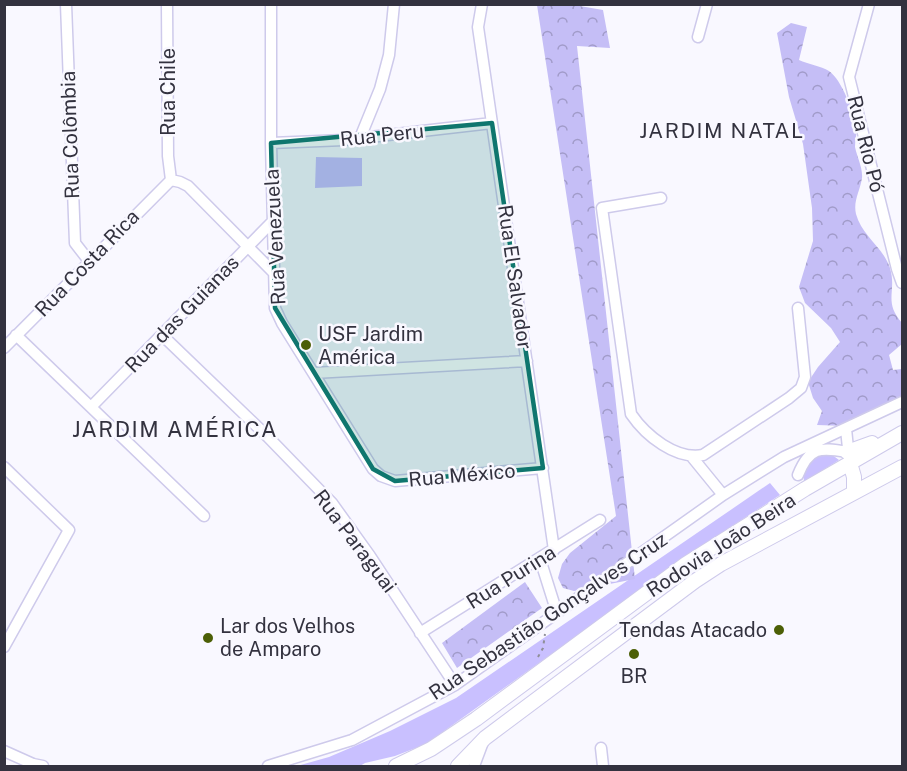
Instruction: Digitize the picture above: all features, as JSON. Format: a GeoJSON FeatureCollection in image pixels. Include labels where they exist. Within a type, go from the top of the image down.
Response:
{"type":"FeatureCollection","features":[{"type":"Feature","properties":{"kind":"main road","name":"Rodovia João Beira"},"geometry":{"type":"LineString","coordinates":[[396,766],[431,749],[686,564],[806,489],[848,457],[901,433]]}},
{"type":"Feature","properties":{"kind":"main road"},"geometry":{"type":"LineString","coordinates":[[848,457],[854,477],[854,492]]}},
{"type":"Feature","properties":{"kind":"main road","name":"Rodovia João Beira"},"geometry":{"type":"LineString","coordinates":[[458,766],[485,738],[695,581],[721,564],[903,467]]}},
{"type":"Feature","properties":{"kind":"main road"},"geometry":{"type":"LineString","coordinates":[[806,489],[825,508]]}},
{"type":"Feature","properties":{"kind":"street","name":"Rua Colômbia"},"geometry":{"type":"LineString","coordinates":[[66,4],[75,243],[89,261]]}},
{"type":"Feature","properties":{"kind":"street","name":"Rua Chile"},"geometry":{"type":"LineString","coordinates":[[167,4],[168,156],[171,180]]}},
{"type":"Feature","properties":{"kind":"street","name":"Rua Venezuela"},"geometry":{"type":"LineString","coordinates":[[271,4],[271,143],[275,308],[372,469],[381,476]]}},
{"type":"Feature","properties":{"kind":"street"},"geometry":{"type":"LineString","coordinates":[[360,138],[380,89],[389,55],[394,4]]}},
{"type":"Feature","properties":{"kind":"street","name":"Rua El Salvador"},"geometry":{"type":"LineString","coordinates":[[482,4],[478,27],[554,550]]}},
{"type":"Feature","properties":{"kind":"street"},"geometry":{"type":"LineString","coordinates":[[698,37],[707,4]]}},
{"type":"Feature","properties":{"kind":"street","name":"Rua Rio Pó"},"geometry":{"type":"LineString","coordinates":[[869,4],[849,77],[903,283]]}},
{"type":"Feature","properties":{"kind":"street","name":"Rua Peru"},"geometry":{"type":"LineString","coordinates":[[271,143],[360,138],[492,123]]}},
{"type":"Feature","properties":{"kind":"street","name":"Rua Costa Rica"},"geometry":{"type":"LineString","coordinates":[[4,348],[171,180]]}},
{"type":"Feature","properties":{"kind":"street"},"geometry":{"type":"LineString","coordinates":[[171,180],[189,186],[274,274]]}},
{"type":"Feature","properties":{"kind":"street"},"geometry":{"type":"LineString","coordinates":[[661,198],[602,208],[631,414],[641,429],[679,454],[692,457],[703,455],[801,388],[805,377],[798,308]]}},
{"type":"Feature","properties":{"kind":"street","name":"Rua das Guianas"},"geometry":{"type":"LineString","coordinates":[[91,407],[273,221]]}},
{"type":"Feature","properties":{"kind":"street"},"geometry":{"type":"LineString","coordinates":[[16,335],[204,516]]}},
{"type":"Feature","properties":{"kind":"street","name":"Rua Paraguai"},"geometry":{"type":"LineString","coordinates":[[162,335],[268,437],[332,503],[370,556],[455,685]]}},
{"type":"Feature","properties":{"kind":"street"},"geometry":{"type":"LineString","coordinates":[[314,373],[527,361]]}},
{"type":"Feature","properties":{"kind":"street","name":"Rua Sebastião Gonçalves Cruz"},"geometry":{"type":"LineString","coordinates":[[268,766],[352,740],[455,685],[723,495],[784,457],[903,402]]}},
{"type":"Feature","properties":{"kind":"street"},"geometry":{"type":"LineString","coordinates":[[798,475],[802,464],[811,452],[826,448],[848,457],[846,429]]}},
{"type":"Feature","properties":{"kind":"street"},"geometry":{"type":"LineString","coordinates":[[692,457],[723,495]]}},
{"type":"Feature","properties":{"kind":"street"},"geometry":{"type":"LineString","coordinates":[[784,457],[806,489]]}},
{"type":"Feature","properties":{"kind":"street"},"geometry":{"type":"LineString","coordinates":[[4,467],[69,530],[4,647]]}},
{"type":"Feature","properties":{"kind":"street","name":"Rua México"},"geometry":{"type":"LineString","coordinates":[[381,476],[395,481],[543,468]]}},
{"type":"Feature","properties":{"kind":"street","name":"Rua Purina"},"geometry":{"type":"LineString","coordinates":[[420,633],[600,520]]}},
{"type":"Feature","properties":{"kind":"street"},"geometry":{"type":"LineString","coordinates":[[540,558],[552,616]]}},
{"type":"Feature","properties":{"kind":"street"},"geometry":{"type":"LineString","coordinates":[[474,766],[485,738]]}},
{"type":"Feature","properties":{"kind":"street"},"geometry":{"type":"LineString","coordinates":[[601,748],[603,766]]}},
{"type":"Feature","properties":{"kind":"street"},"geometry":{"type":"LineString","coordinates":[[4,751],[43,766]]}},
{"type":"Feature","properties":{"kind":"path"},"geometry":{"type":"LineString","coordinates":[[526,682],[543,648],[552,616]]}},
{"type":"Feature","properties":{"kind":"highlighted area"},"geometry":{"type":"Polygon","coordinates":[[[492,123],[543,468],[395,481],[373,469],[275,308],[271,143],[492,123]]]}},
{"type":"Feature","properties":{"kind":"shaded area"},"geometry":{"type":"Polygon","coordinates":[[[316,157],[362,158],[362,186],[315,188],[316,157]]]}},
{"type":"Feature","properties":{"kind":"shaded area"},"geometry":{"type":"Polygon","coordinates":[[[831,454],[839,460],[804,482],[803,469],[813,455],[831,454]]]}},
{"type":"Feature","properties":{"kind":"shaded area"},"geometry":{"type":"Polygon","coordinates":[[[770,483],[780,495],[706,543],[426,744],[360,766],[297,766],[329,757],[390,731],[456,698],[770,483]]]}},
{"type":"Feature","properties":{"kind":"green space"},"geometry":{"type":"Polygon","coordinates":[[[537,5],[574,5],[603,10],[610,48],[577,46],[635,579],[574,591],[563,588],[558,578],[562,564],[570,553],[616,516],[537,5]]]}},
{"type":"Feature","properties":{"kind":"green space"},"geometry":{"type":"Polygon","coordinates":[[[791,23],[807,27],[799,60],[834,75],[843,89],[853,114],[856,128],[855,147],[862,174],[856,200],[856,214],[863,229],[883,254],[890,268],[893,308],[902,323],[902,344],[889,355],[893,370],[902,369],[902,398],[846,426],[817,425],[822,411],[813,398],[808,382],[840,342],[831,328],[805,303],[799,287],[813,241],[812,208],[803,144],[789,97],[777,33],[791,23]]]}},
{"type":"Feature","properties":{"kind":"green space"},"geometry":{"type":"Polygon","coordinates":[[[525,582],[542,608],[457,668],[442,643],[525,582]]]}},
{"type":"Feature","properties":{"kind":"place","name":"USF Jardim América"},"geometry":{"type":"Point","coordinates":[306,345]}},
{"type":"Feature","properties":{"kind":"place","name":"Tendas Atacado"},"geometry":{"type":"Point","coordinates":[779,630]}},
{"type":"Feature","properties":{"kind":"place","name":"Lar dos Velhos de Amparo"},"geometry":{"type":"Point","coordinates":[208,638]}},
{"type":"Feature","properties":{"kind":"place","name":"BR"},"geometry":{"type":"Point","coordinates":[634,654]}},
{"type":"Feature","properties":{"kind":"district","name":"JARDIM NATAL"},"geometry":{"type":"Point","coordinates":[722,130]}},
{"type":"Feature","properties":{"kind":"district","name":"JARDIM AMÉRICA"},"geometry":{"type":"Point","coordinates":[175,429]}}]}
